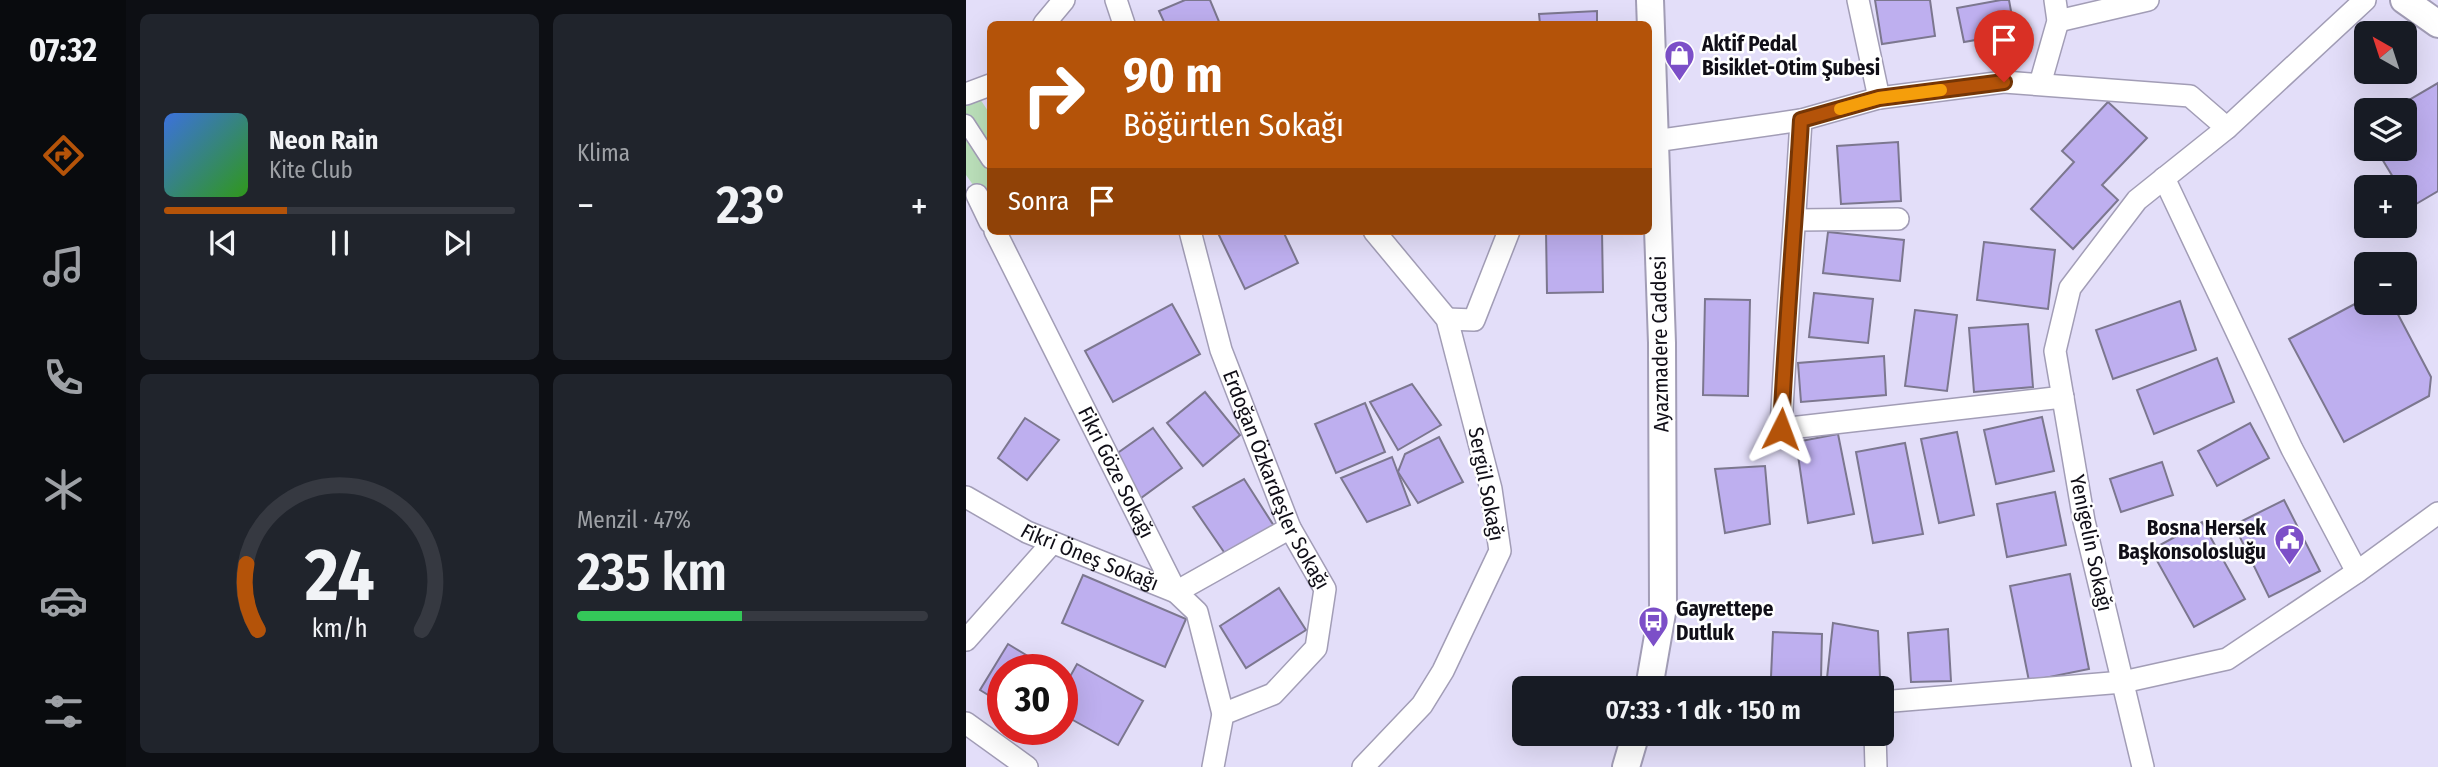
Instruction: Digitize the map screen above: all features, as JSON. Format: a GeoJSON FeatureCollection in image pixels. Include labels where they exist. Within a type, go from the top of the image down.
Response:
{"type":"FeatureCollection","features":[{"type":"Feature","properties":{"kind":"street"},"geometry":{"type":"LineString","coordinates":[[1046,21],[1064,0]]}},
{"type":"Feature","properties":{"kind":"street"},"geometry":{"type":"LineString","coordinates":[[1116,0],[1123,21]]}},
{"type":"Feature","properties":{"kind":"street","name":"Ayazmadere Caddesi"},"geometry":{"type":"LineString","coordinates":[[1650,0],[1650,21]]}},
{"type":"Feature","properties":{"kind":"street"},"geometry":{"type":"LineString","coordinates":[[1858,0],[1879,98]]}},
{"type":"Feature","properties":{"kind":"street"},"geometry":{"type":"LineString","coordinates":[[2040,84],[2058,21],[2055,0]]}},
{"type":"Feature","properties":{"kind":"street"},"geometry":{"type":"LineString","coordinates":[[2058,21],[2148,0]]}},
{"type":"Feature","properties":{"kind":"street","name":"Yenigelin Sokağı"},"geometry":{"type":"LineString","coordinates":[[2143,767],[2084,521],[2055,351],[2070,288],[2137,200],[2227,128],[2365,0]]}},
{"type":"Feature","properties":{"kind":"street"},"geometry":{"type":"LineString","coordinates":[[2404,0],[2438,24]]}},
{"type":"Feature","properties":{"kind":"street"},"geometry":{"type":"LineString","coordinates":[[1652,141],[1801,120],[1879,98],[2004,82],[2190,96],[2227,128]]}},
{"type":"Feature","properties":{"kind":"street"},"geometry":{"type":"LineString","coordinates":[[966,94],[987,86]]}},
{"type":"Feature","properties":{"kind":"street"},"geometry":{"type":"LineString","coordinates":[[1801,120],[1795,220],[1788,279],[1781,429],[2063,397]]}},
{"type":"Feature","properties":{"kind":"street"},"geometry":{"type":"LineString","coordinates":[[966,123],[987,155]]}},
{"type":"Feature","properties":{"kind":"street","name":"Ayazmadere Caddesi"},"geometry":{"type":"LineString","coordinates":[[1651,676],[1663,607],[1662,343],[1652,159]]}},
{"type":"Feature","properties":{"kind":"street"},"geometry":{"type":"LineString","coordinates":[[2164,178],[2292,449],[2357,572]]}},
{"type":"Feature","properties":{"kind":"street"},"geometry":{"type":"LineString","coordinates":[[978,193],[987,215]]}},
{"type":"Feature","properties":{"kind":"street"},"geometry":{"type":"LineString","coordinates":[[1795,220],[1898,219]]}},
{"type":"Feature","properties":{"kind":"street","name":"Fikri Göze Sokağı"},"geometry":{"type":"LineString","coordinates":[[997,235],[1176,592],[1197,612],[1223,714]]}},
{"type":"Feature","properties":{"kind":"street","name":"Erdoğan Özkardeşler Sokağı"},"geometry":{"type":"LineString","coordinates":[[1191,235],[1221,350],[1290,528],[1325,589],[1316,648],[1273,694],[1223,714]]}},
{"type":"Feature","properties":{"kind":"street","name":"Sergül Sokağı"},"geometry":{"type":"LineString","coordinates":[[1363,767],[1422,705],[1443,671],[1500,551],[1491,489],[1447,319],[1377,235]]}},
{"type":"Feature","properties":{"kind":"street"},"geometry":{"type":"LineString","coordinates":[[1447,319],[1474,320],[1507,235]]}},
{"type":"Feature","properties":{"kind":"street","name":"Fikri Öneş Sokağı"},"geometry":{"type":"LineString","coordinates":[[966,497],[1027,532],[1176,592],[1290,528]]}},
{"type":"Feature","properties":{"kind":"street"},"geometry":{"type":"LineString","coordinates":[[1894,701],[2123,682],[2227,659],[2357,572],[2438,513]]}},
{"type":"Feature","properties":{"kind":"street"},"geometry":{"type":"LineString","coordinates":[[966,640],[1052,543]]}},
{"type":"Feature","properties":{"kind":"street"},"geometry":{"type":"LineString","coordinates":[[1213,767],[1223,714]]}},
{"type":"Feature","properties":{"kind":"street"},"geometry":{"type":"LineString","coordinates":[[966,723],[1027,767]]}},
{"type":"Feature","properties":{"kind":"street"},"geometry":{"type":"LineString","coordinates":[[1379,767],[1389,739]]}},
{"type":"Feature","properties":{"kind":"street"},"geometry":{"type":"LineString","coordinates":[[1626,767],[1632,746]]}},
{"type":"Feature","properties":{"kind":"street"},"geometry":{"type":"LineString","coordinates":[[1875,746],[1876,767]]}},
{"type":"Feature","properties":{"kind":"green space"},"geometry":{"type":"Polygon","coordinates":[[[978,96],[987,110],[986,203],[966,175],[966,99],[978,96]]]}},
{"type":"Feature","properties":{"kind":"building"},"geometry":{"type":"Polygon","coordinates":[[[1185,0],[1210,0],[1219,21],[1164,21],[1159,11],[1185,0]]]}},
{"type":"Feature","properties":{"kind":"building"},"geometry":{"type":"Polygon","coordinates":[[[1875,0],[1930,0],[1935,36],[1882,44],[1875,0]]]}},
{"type":"Feature","properties":{"kind":"building"},"geometry":{"type":"Polygon","coordinates":[[[2009,0],[2015,33],[1964,42],[1957,8],[2009,0]]]}},
{"type":"Feature","properties":{"kind":"building"},"geometry":{"type":"Polygon","coordinates":[[[1597,11],[1597,21],[1540,21],[1539,14],[1597,11]]]}},
{"type":"Feature","properties":{"kind":"building"},"geometry":{"type":"Polygon","coordinates":[[[2438,83],[2438,191],[2417,203],[2417,175],[2392,175],[2383,161],[2417,161],[2417,98],[2412,98],[2438,83]]]}},
{"type":"Feature","properties":{"kind":"building"},"geometry":{"type":"Polygon","coordinates":[[[2108,102],[2147,138],[2102,185],[2118,200],[2073,249],[2031,209],[2074,162],[2062,151],[2108,102]]]}},
{"type":"Feature","properties":{"kind":"building"},"geometry":{"type":"Polygon","coordinates":[[[1898,142],[1901,201],[1841,204],[1837,146],[1898,142]]]}},
{"type":"Feature","properties":{"kind":"building"},"geometry":{"type":"Polygon","coordinates":[[[1828,232],[1904,240],[1900,281],[1823,273],[1828,232]]]}},
{"type":"Feature","properties":{"kind":"building"},"geometry":{"type":"Polygon","coordinates":[[[1219,235],[1285,235],[1298,263],[1245,289],[1219,235]]]}},
{"type":"Feature","properties":{"kind":"building"},"geometry":{"type":"Polygon","coordinates":[[[1546,235],[1602,235],[1603,292],[1547,293],[1546,235]]]}},
{"type":"Feature","properties":{"kind":"building"},"geometry":{"type":"Polygon","coordinates":[[[1984,242],[2055,250],[2048,309],[1977,300],[1984,242]]]}},
{"type":"Feature","properties":{"kind":"building"},"geometry":{"type":"Polygon","coordinates":[[[1814,293],[1873,299],[1868,343],[1809,337],[1814,293]]]}},
{"type":"Feature","properties":{"kind":"building"},"geometry":{"type":"Polygon","coordinates":[[[1705,299],[1750,300],[1748,396],[1703,395],[1705,299]]]}},
{"type":"Feature","properties":{"kind":"building"},"geometry":{"type":"Polygon","coordinates":[[[2180,301],[2196,350],[2113,379],[2096,330],[2180,301]]]}},
{"type":"Feature","properties":{"kind":"building"},"geometry":{"type":"Polygon","coordinates":[[[1172,304],[1200,354],[1113,402],[1085,351],[1172,304]]]}},
{"type":"Feature","properties":{"kind":"building"},"geometry":{"type":"Polygon","coordinates":[[[2354,304],[2354,315],[2398,315],[2431,377],[2429,396],[2344,442],[2289,339],[2354,304]]]}},
{"type":"Feature","properties":{"kind":"building"},"geometry":{"type":"Polygon","coordinates":[[[1915,310],[1957,315],[1947,391],[1905,386],[1915,310]]]}},
{"type":"Feature","properties":{"kind":"building"},"geometry":{"type":"Polygon","coordinates":[[[2028,324],[2033,387],[1974,392],[1969,328],[2028,324]]]}},
{"type":"Feature","properties":{"kind":"building"},"geometry":{"type":"Polygon","coordinates":[[[1884,356],[1886,395],[1801,402],[1798,363],[1884,356]]]}},
{"type":"Feature","properties":{"kind":"building"},"geometry":{"type":"Polygon","coordinates":[[[2217,358],[2234,402],[2154,434],[2137,390],[2217,358]]]}},
{"type":"Feature","properties":{"kind":"building"},"geometry":{"type":"Polygon","coordinates":[[[1412,384],[1441,425],[1398,450],[1370,402],[1412,384]]]}},
{"type":"Feature","properties":{"kind":"building"},"geometry":{"type":"Polygon","coordinates":[[[1205,392],[1240,435],[1203,466],[1167,423],[1205,392]]]}},
{"type":"Feature","properties":{"kind":"building"},"geometry":{"type":"Polygon","coordinates":[[[1365,403],[1385,452],[1336,473],[1315,424],[1365,403]]]}},
{"type":"Feature","properties":{"kind":"building"},"geometry":{"type":"Polygon","coordinates":[[[2042,417],[2054,471],[1996,484],[1984,430],[2042,417]]]}},
{"type":"Feature","properties":{"kind":"building"},"geometry":{"type":"Polygon","coordinates":[[[1025,418],[1059,440],[1027,480],[998,458],[1025,418]]]}},
{"type":"Feature","properties":{"kind":"building"},"geometry":{"type":"Polygon","coordinates":[[[2250,423],[2269,458],[2217,486],[2198,451],[2250,423]]]}},
{"type":"Feature","properties":{"kind":"building"},"geometry":{"type":"Polygon","coordinates":[[[1153,428],[1182,468],[1141,498],[1112,457],[1153,428]]]}},
{"type":"Feature","properties":{"kind":"building"},"geometry":{"type":"Polygon","coordinates":[[[1957,432],[1974,515],[1939,523],[1921,439],[1957,432]]]}},
{"type":"Feature","properties":{"kind":"building"},"geometry":{"type":"Polygon","coordinates":[[[1838,434],[1854,514],[1808,523],[1796,442],[1838,434]]]}},
{"type":"Feature","properties":{"kind":"building"},"geometry":{"type":"Polygon","coordinates":[[[1439,437],[1463,482],[1418,503],[1398,472],[1405,454],[1439,437]]]}},
{"type":"Feature","properties":{"kind":"building"},"geometry":{"type":"Polygon","coordinates":[[[1905,443],[1923,534],[1873,543],[1856,452],[1905,443]]]}},
{"type":"Feature","properties":{"kind":"building"},"geometry":{"type":"Polygon","coordinates":[[[1392,457],[1410,505],[1367,522],[1341,478],[1392,457]]]}},
{"type":"Feature","properties":{"kind":"building"},"geometry":{"type":"Polygon","coordinates":[[[2162,462],[2173,495],[2121,512],[2110,479],[2162,462]]]}},
{"type":"Feature","properties":{"kind":"building"},"geometry":{"type":"Polygon","coordinates":[[[1765,466],[1770,524],[1725,533],[1715,469],[1765,466]]]}},
{"type":"Feature","properties":{"kind":"building"},"geometry":{"type":"Polygon","coordinates":[[[1244,479],[1274,526],[1226,555],[1193,507],[1244,479]]]}},
{"type":"Feature","properties":{"kind":"building"},"geometry":{"type":"Polygon","coordinates":[[[2055,492],[2066,545],[2007,557],[1997,504],[2055,492]]]}},
{"type":"Feature","properties":{"kind":"building"},"geometry":{"type":"Polygon","coordinates":[[[2284,500],[2320,571],[2269,597],[2234,525],[2284,500]]]}},
{"type":"Feature","properties":{"kind":"building"},"geometry":{"type":"Polygon","coordinates":[[[2202,522],[2245,599],[2194,627],[2151,550],[2202,522]]]}},
{"type":"Feature","properties":{"kind":"building"},"geometry":{"type":"Polygon","coordinates":[[[2070,574],[2089,669],[2029,681],[2010,586],[2070,574]]]}},
{"type":"Feature","properties":{"kind":"building"},"geometry":{"type":"Polygon","coordinates":[[[1083,575],[1186,619],[1165,667],[1062,623],[1083,575]]]}},
{"type":"Feature","properties":{"kind":"building"},"geometry":{"type":"Polygon","coordinates":[[[1279,588],[1306,630],[1246,668],[1220,626],[1279,588]]]}},
{"type":"Feature","properties":{"kind":"building"},"geometry":{"type":"Polygon","coordinates":[[[1833,623],[1878,631],[1880,676],[1827,676],[1833,623]]]}},
{"type":"Feature","properties":{"kind":"building"},"geometry":{"type":"Polygon","coordinates":[[[1948,629],[1951,681],[1911,682],[1908,633],[1948,629]]]}},
{"type":"Feature","properties":{"kind":"building"},"geometry":{"type":"Polygon","coordinates":[[[1773,632],[1822,634],[1821,676],[1771,676],[1773,632]]]}},
{"type":"Feature","properties":{"kind":"building"},"geometry":{"type":"Polygon","coordinates":[[[1008,644],[1025,654],[1002,654],[1008,644]]]}},
{"type":"Feature","properties":{"kind":"building"},"geometry":{"type":"Polygon","coordinates":[[[1078,665],[1143,701],[1118,745],[1078,723],[1078,665]]]}},
{"type":"Feature","properties":{"kind":"building"},"geometry":{"type":"Polygon","coordinates":[[[987,678],[987,694],[980,690],[987,678]]]}},
{"type":"Feature","properties":{"kind":"slow traffic"},"geometry":{"type":"LineString","coordinates":[[1840,109],[1879,98],[1941,90]]}},
{"type":"Feature","properties":{"kind":"place","name":"Aktif Pedal Bisiklet-Otim Şubesi"},"geometry":{"type":"Point","coordinates":[1679,83]}},
{"type":"Feature","properties":{"kind":"place","name":"Bosna Hersek Başkonsolosluğu"},"geometry":{"type":"Point","coordinates":[2289,567]}},
{"type":"Feature","properties":{"kind":"place","name":"Gayrettepe Dutluk"},"geometry":{"type":"Point","coordinates":[1653,648]}},
{"type":"Feature","properties":{"kind":"route"},"geometry":{"type":"LineString","coordinates":[[1781,429],[1788,279],[1795,220],[1801,120],[1879,98],[2004,82]]}}]}
